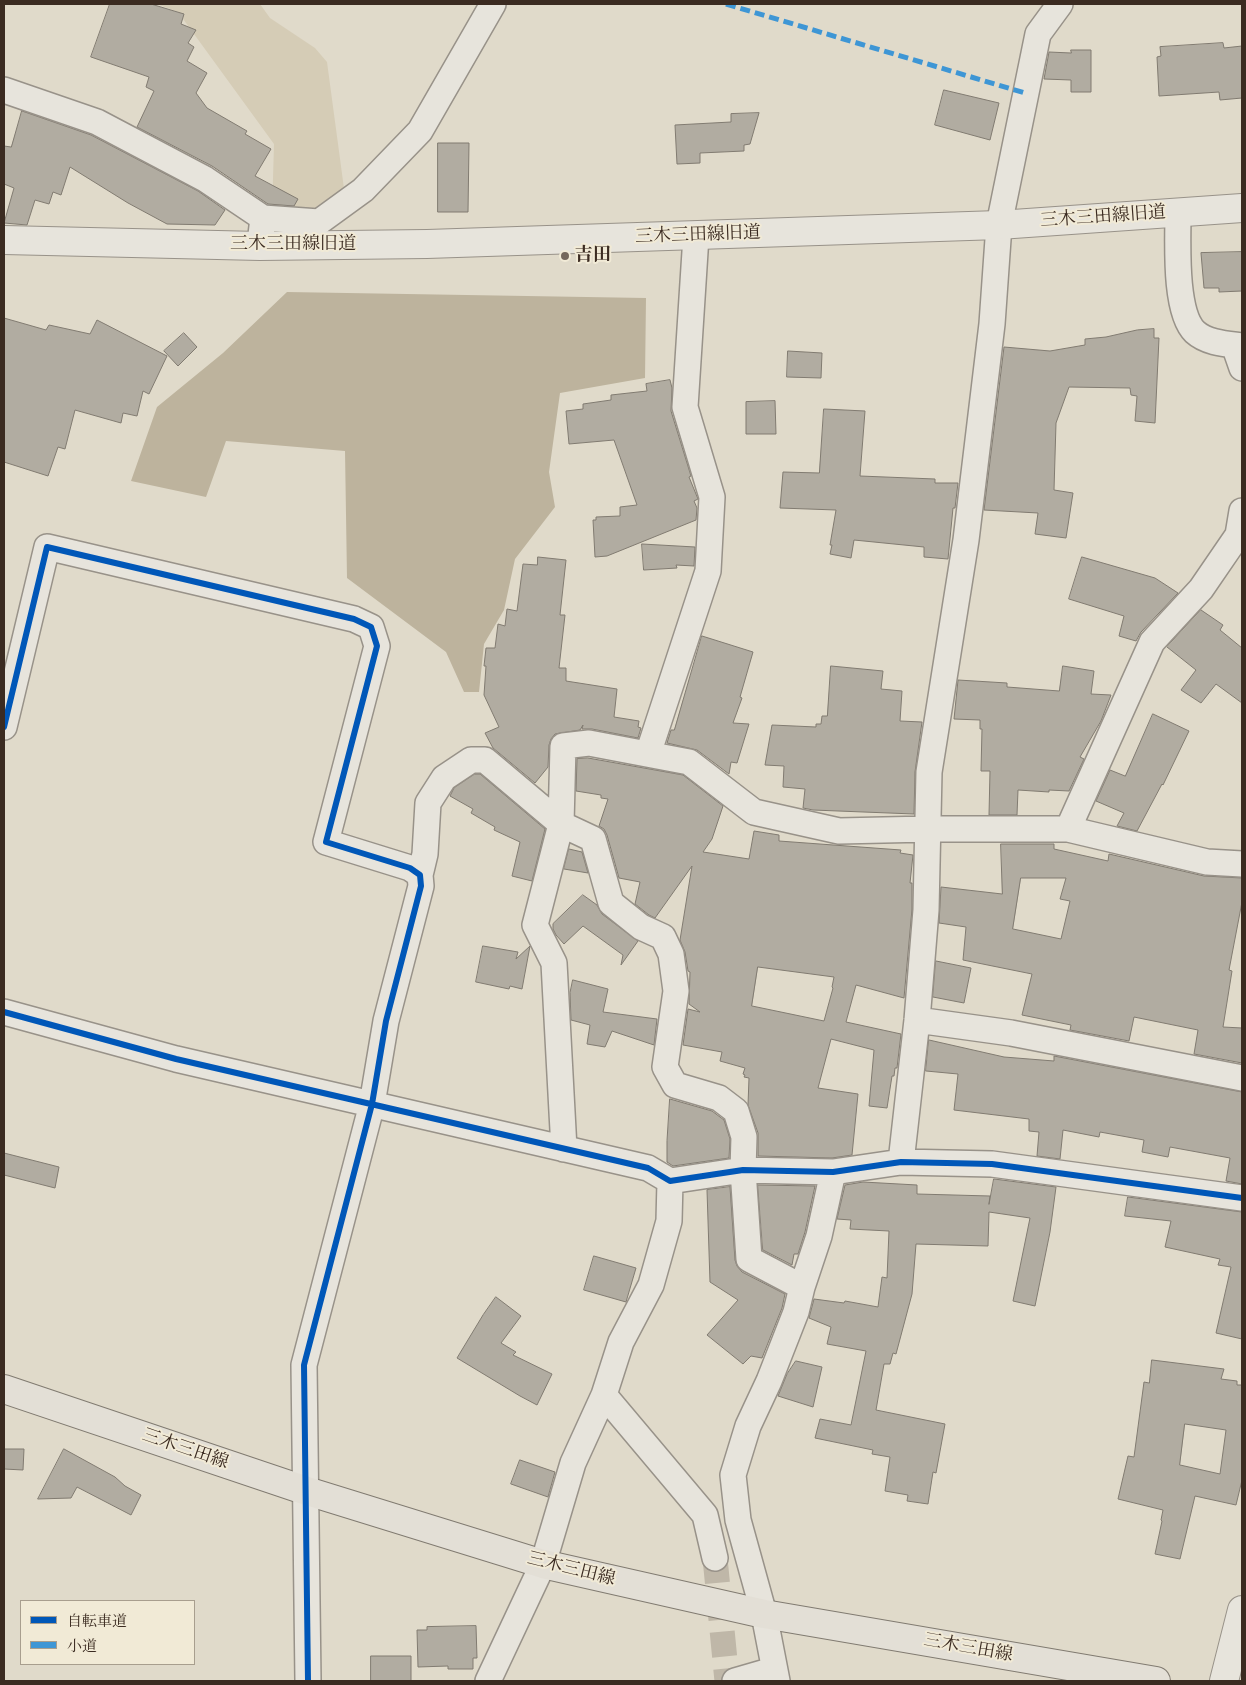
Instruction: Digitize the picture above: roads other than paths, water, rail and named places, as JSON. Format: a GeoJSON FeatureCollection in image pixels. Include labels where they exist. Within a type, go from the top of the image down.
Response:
{"type":"FeatureCollection","features":[{"type":"Feature","properties":{"kind":"main road","name":"三木三田線"},"geometry":{"type":"LineString","coordinates":[[4,1389],[307,1491],[542,1564],[764,1614],[1156,1681]]}},
{"type":"Feature","properties":{"kind":"street"},"geometry":{"type":"LineString","coordinates":[[4,90],[97,122],[205,179],[263,218],[320,222],[363,190],[420,131],[493,4]]}},
{"type":"Feature","properties":{"kind":"street"},"geometry":{"type":"LineString","coordinates":[[901,1162],[917,1020],[926,910],[929,772],[967,531],[992,324],[998,225],[1038,34],[1060,4]]}},
{"type":"Feature","properties":{"kind":"street","name":"三木三田線旧道"},"geometry":{"type":"LineString","coordinates":[[4,240],[260,246],[696,236],[998,225],[1242,208]]}},
{"type":"Feature","properties":{"kind":"street"},"geometry":{"type":"LineString","coordinates":[[1178,212],[1180,291],[1184,313],[1195,332],[1213,342],[1238,345],[1242,368]]}},
{"type":"Feature","properties":{"kind":"street"},"geometry":{"type":"LineString","coordinates":[[260,246],[263,218]]}},
{"type":"Feature","properties":{"kind":"street"},"geometry":{"type":"LineString","coordinates":[[648,754],[708,571],[712,497],[685,407],[696,236]]}},
{"type":"Feature","properties":{"kind":"street"},"geometry":{"type":"LineString","coordinates":[[1068,830],[1152,642],[1201,589],[1238,535],[1242,511]]}},
{"type":"Feature","properties":{"kind":"street"},"geometry":{"type":"LineString","coordinates":[[4,726],[47,547],[354,619],[371,627],[377,646],[326,842],[410,868],[420,874]]}},
{"type":"Feature","properties":{"kind":"street"},"geometry":{"type":"LineString","coordinates":[[564,1149],[554,963],[535,925],[561,824],[563,746],[589,743],[688,762],[754,812],[839,831],[928,829],[1068,830],[1207,862],[1242,864]]}},
{"type":"Feature","properties":{"kind":"street"},"geometry":{"type":"LineString","coordinates":[[308,1681],[304,1365],[372,1104],[386,1021],[421,886],[420,874],[425,854],[428,803],[444,778],[471,760],[484,760],[561,824],[593,838],[611,904],[641,927],[663,937],[672,954],[676,991],[665,1067],[675,1084],[719,1098],[736,1111],[744,1137],[743,1170],[749,1259],[802,1287]]}},
{"type":"Feature","properties":{"kind":"street"},"geometry":{"type":"LineString","coordinates":[[4,1012],[176,1058],[648,1168],[670,1181],[743,1170],[833,1172],[901,1162],[992,1164],[1242,1198]]}},
{"type":"Feature","properties":{"kind":"street"},"geometry":{"type":"LineString","coordinates":[[917,1020],[1011,1033],[1242,1078]]}},
{"type":"Feature","properties":{"kind":"street"},"geometry":{"type":"LineString","coordinates":[[735,1681],[775,1676],[764,1614],[738,1520],[733,1475],[748,1426],[769,1381],[796,1312],[802,1287],[820,1236],[833,1172]]}},
{"type":"Feature","properties":{"kind":"street"},"geometry":{"type":"LineString","coordinates":[[488,1681],[542,1564],[572,1463],[604,1395],[621,1342],[651,1285],[669,1221],[670,1181]]}},
{"type":"Feature","properties":{"kind":"street"},"geometry":{"type":"LineString","coordinates":[[604,1395],[705,1515],[715,1558]]}},
{"type":"Feature","properties":{"kind":"street"},"geometry":{"type":"LineString","coordinates":[[1224,1681],[1242,1610]]}},
{"type":"Feature","properties":{"kind":"tunnel"},"geometry":{"type":"LineString","coordinates":[[715,1558],[727,1681]]}},
{"type":"Feature","properties":{"kind":"place","name":"吉田"},"geometry":{"type":"Point","coordinates":[565,256]}}]}
